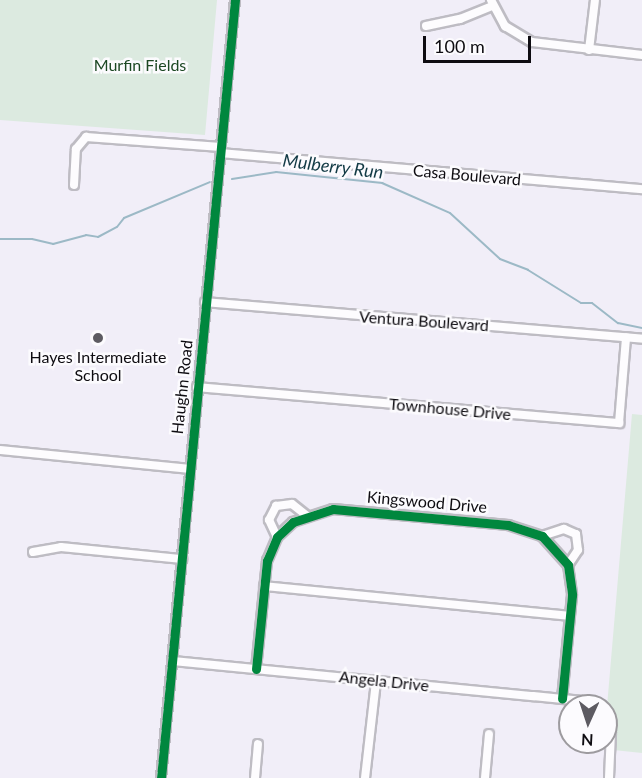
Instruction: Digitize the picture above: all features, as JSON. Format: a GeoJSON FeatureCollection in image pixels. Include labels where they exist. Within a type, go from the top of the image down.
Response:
{"type":"FeatureCollection","features":[{"type":"Feature","properties":{"kind":"street","name":"Haughn Road"},"geometry":{"type":"LineString","coordinates":[[161,778],[235,0]]}},
{"type":"Feature","properties":{"kind":"street"},"geometry":{"type":"LineString","coordinates":[[589,50],[595,0]]}},
{"type":"Feature","properties":{"kind":"street"},"geometry":{"type":"LineString","coordinates":[[426,26],[460,19],[492,3],[505,26],[532,42],[642,55]]}},
{"type":"Feature","properties":{"kind":"street","name":"Casa Boulevard"},"geometry":{"type":"LineString","coordinates":[[74,185],[76,149],[86,136],[642,189]]}},
{"type":"Feature","properties":{"kind":"street","name":"Ventura Boulevard"},"geometry":{"type":"LineString","coordinates":[[205,302],[642,339]]}},
{"type":"Feature","properties":{"kind":"street","name":"Townhouse Drive"},"geometry":{"type":"LineString","coordinates":[[197,387],[619,423],[626,337]]}},
{"type":"Feature","properties":{"kind":"street"},"geometry":{"type":"LineString","coordinates":[[0,450],[189,469]]}},
{"type":"Feature","properties":{"kind":"street","name":"Kingswood Drive"},"geometry":{"type":"LineString","coordinates":[[278,537],[269,520],[276,506],[292,504],[306,515]]}},
{"type":"Feature","properties":{"kind":"street","name":"Kingswood Drive"},"geometry":{"type":"LineString","coordinates":[[256,669],[267,561],[278,537],[306,515],[347,509],[508,525],[542,536],[564,529],[576,534],[578,550],[568,565],[570,616],[562,694]]}},
{"type":"Feature","properties":{"kind":"street"},"geometry":{"type":"LineString","coordinates":[[542,536],[568,565]]}},
{"type":"Feature","properties":{"kind":"street"},"geometry":{"type":"LineString","coordinates":[[33,552],[61,547],[183,559]]}},
{"type":"Feature","properties":{"kind":"street"},"geometry":{"type":"LineString","coordinates":[[264,586],[570,616]]}},
{"type":"Feature","properties":{"kind":"street","name":"Angela Drive"},"geometry":{"type":"LineString","coordinates":[[173,661],[558,699]]}},
{"type":"Feature","properties":{"kind":"street"},"geometry":{"type":"LineString","coordinates":[[365,778],[376,681]]}},
{"type":"Feature","properties":{"kind":"street"},"geometry":{"type":"LineString","coordinates":[[485,778],[489,734]]}},
{"type":"Feature","properties":{"kind":"street"},"geometry":{"type":"LineString","coordinates":[[255,778],[258,744]]}},
{"type":"Feature","properties":{"kind":"street"},"geometry":{"type":"LineString","coordinates":[[609,778],[610,754]]}},
{"type":"Feature","properties":{"kind":"green space","name":"Murfin Fields"},"geometry":{"type":"Polygon","coordinates":[[[0,0],[217,0],[205,135],[0,120],[0,0]]]}},
{"type":"Feature","properties":{"kind":"green space"},"geometry":{"type":"Polygon","coordinates":[[[632,414],[642,415],[642,753],[618,750],[618,694],[608,694],[632,414]]]}},
{"type":"Feature","properties":{"kind":"waterway","name":"Mulberry Run"},"geometry":{"type":"LineString","coordinates":[[232,179],[276,172],[382,183],[450,213],[500,259],[528,270],[581,303],[592,303],[618,323],[642,328]]}},
{"type":"Feature","properties":{"kind":"waterway","name":"Mulberry Run"},"geometry":{"type":"LineString","coordinates":[[0,239],[32,239],[53,244],[86,235],[98,237],[117,227],[124,218],[210,182]]}},
{"type":"Feature","properties":{"kind":"cycle path"},"geometry":{"type":"LineString","coordinates":[[161,778],[235,0]]}},
{"type":"Feature","properties":{"kind":"cycle path"},"geometry":{"type":"LineString","coordinates":[[256,669],[267,561],[277,537],[293,522],[333,509],[508,525],[542,536],[568,565],[572,595],[562,694]]}},
{"type":"Feature","properties":{"kind":"place","name":"Hayes Intermediate School"},"geometry":{"type":"Point","coordinates":[98,338]}}]}
